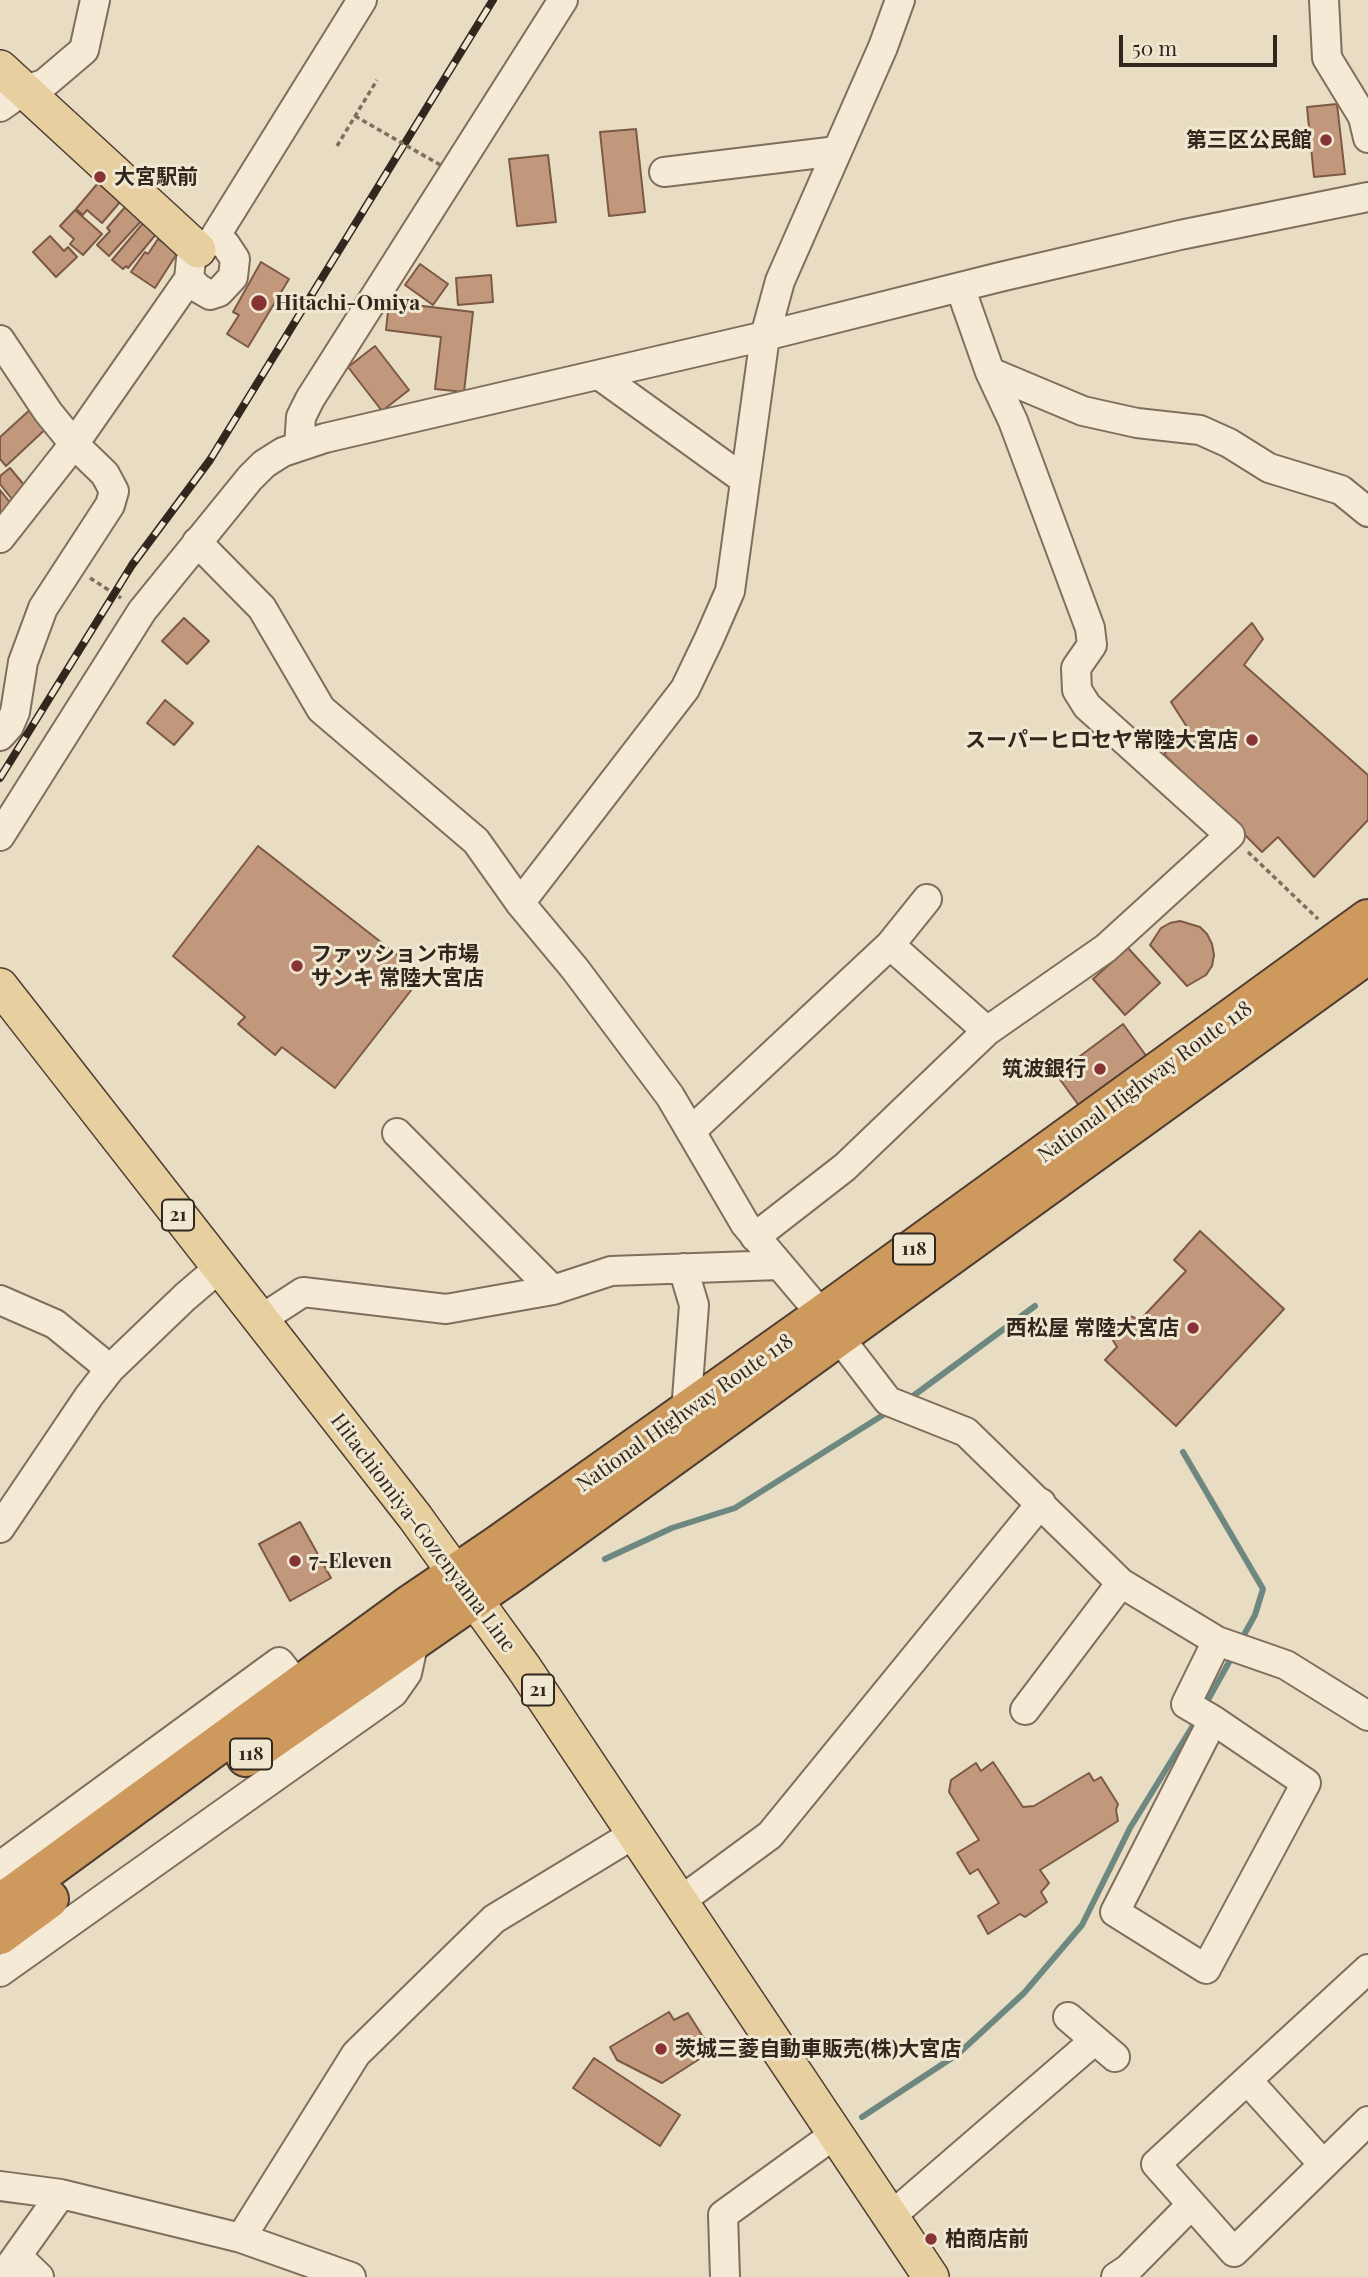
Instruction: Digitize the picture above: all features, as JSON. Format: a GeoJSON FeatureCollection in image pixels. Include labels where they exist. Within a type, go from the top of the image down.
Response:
{"type":"FeatureCollection","features":[{"type":"Feature","properties":{"kind":"highway","name":"National Highway Route 118"},"geometry":{"type":"LineString","coordinates":[[12,1894],[312,1710],[414,1641],[465,1586],[686,1412],[831,1325],[1368,919]]}},
{"type":"Feature","properties":{"kind":"highway","name":"National Highway Route 118"},"geometry":{"type":"LineString","coordinates":[[0,1935],[12,1894],[298,1686],[465,1586],[831,1325],[1368,954]]}},
{"type":"Feature","properties":{"kind":"main road"},"geometry":{"type":"LineString","coordinates":[[8,88],[200,256]]}},
{"type":"Feature","properties":{"kind":"main road","name":"Hitachiomiya-Gozenyama Line"},"geometry":{"type":"LineString","coordinates":[[0,986],[415,1517],[465,1586],[524,1668],[931,2277]]}},
{"type":"Feature","properties":{"kind":"street"},"geometry":{"type":"LineString","coordinates":[[8,88],[44,84],[84,50],[95,0]]}},
{"type":"Feature","properties":{"kind":"street"},"geometry":{"type":"LineString","coordinates":[[0,538],[74,444],[200,256],[362,0]]}},
{"type":"Feature","properties":{"kind":"street"},"geometry":{"type":"LineString","coordinates":[[299,446],[301,417],[310,399],[563,0]]}},
{"type":"Feature","properties":{"kind":"street"},"geometry":{"type":"LineString","coordinates":[[520,903],[685,689],[730,591],[765,336],[780,281],[883,47],[900,0]]}},
{"type":"Feature","properties":{"kind":"street"},"geometry":{"type":"LineString","coordinates":[[1324,0],[1327,58],[1363,117],[1368,138]]}},
{"type":"Feature","properties":{"kind":"street"},"geometry":{"type":"LineString","coordinates":[[664,172],[837,151]]}},
{"type":"Feature","properties":{"kind":"street"},"geometry":{"type":"LineString","coordinates":[[1,835],[142,611],[264,464],[283,452],[1180,235],[1368,197]]}},
{"type":"Feature","properties":{"kind":"street"},"geometry":{"type":"LineString","coordinates":[[755,1237],[845,1167],[987,1031],[1107,948],[1230,835],[1087,706],[1077,690],[1076,668],[1092,645],[1090,628],[1013,421],[990,372],[960,287]]}},
{"type":"Feature","properties":{"kind":"street"},"geometry":{"type":"LineString","coordinates":[[0,341],[42,403],[74,444],[105,474],[114,491],[110,505],[43,608],[23,662],[15,712],[9,726],[0,736]]}},
{"type":"Feature","properties":{"kind":"street"},"geometry":{"type":"LineString","coordinates":[[990,372],[1083,411],[1137,423],[1200,430],[1229,443],[1269,468],[1341,489],[1368,512]]}},
{"type":"Feature","properties":{"kind":"street"},"geometry":{"type":"LineString","coordinates":[[599,375],[745,480]]}},
{"type":"Feature","properties":{"kind":"street"},"geometry":{"type":"LineString","coordinates":[[197,542],[262,608],[321,709],[476,841],[520,903],[575,969],[670,1096],[745,1224],[831,1325],[888,1401],[966,1432],[1121,1583],[1217,1641],[1286,1665],[1368,1716]]}},
{"type":"Feature","properties":{"kind":"street"},"geometry":{"type":"LineString","coordinates":[[691,1131],[890,945],[927,899]]}},
{"type":"Feature","properties":{"kind":"street"},"geometry":{"type":"LineString","coordinates":[[890,945],[987,1031]]}},
{"type":"Feature","properties":{"kind":"street"},"geometry":{"type":"LineString","coordinates":[[397,1133],[553,1290]]}},
{"type":"Feature","properties":{"kind":"street"},"geometry":{"type":"LineString","coordinates":[[260,1320],[303,1292],[446,1309],[553,1290],[611,1271],[779,1265]]}},
{"type":"Feature","properties":{"kind":"street"},"geometry":{"type":"LineString","coordinates":[[0,1528],[110,1369],[219,1268]]}},
{"type":"Feature","properties":{"kind":"street"},"geometry":{"type":"LineString","coordinates":[[683,1268],[694,1305],[686,1412]]}},
{"type":"Feature","properties":{"kind":"street"},"geometry":{"type":"LineString","coordinates":[[0,1300],[55,1324],[110,1369]]}},
{"type":"Feature","properties":{"kind":"street"},"geometry":{"type":"LineString","coordinates":[[679,1902],[770,1835],[1041,1503]]}},
{"type":"Feature","properties":{"kind":"street"},"geometry":{"type":"LineString","coordinates":[[1025,1710],[1121,1583]]}},
{"type":"Feature","properties":{"kind":"street"},"geometry":{"type":"LineString","coordinates":[[0,1972],[393,1693],[407,1673],[414,1641]]}},
{"type":"Feature","properties":{"kind":"street"},"geometry":{"type":"LineString","coordinates":[[1213,1720],[1115,1912],[1206,1969],[1306,1783],[1213,1720],[1186,1704],[1217,1641]]}},
{"type":"Feature","properties":{"kind":"street"},"geometry":{"type":"LineString","coordinates":[[241,2238],[356,2054],[494,1919],[634,1834]]}},
{"type":"Feature","properties":{"kind":"street"},"geometry":{"type":"LineString","coordinates":[[1368,1969],[1156,2164],[1190,2206],[1234,2252],[1368,2121]]}},
{"type":"Feature","properties":{"kind":"street"},"geometry":{"type":"LineString","coordinates":[[890,2217],[1105,2049],[1068,2017]]}},
{"type":"Feature","properties":{"kind":"street"},"geometry":{"type":"LineString","coordinates":[[1248,2081],[1323,2164]]}},
{"type":"Feature","properties":{"kind":"street"},"geometry":{"type":"LineString","coordinates":[[726,2277],[723,2215],[835,2134]]}},
{"type":"Feature","properties":{"kind":"street"},"geometry":{"type":"LineString","coordinates":[[0,2186],[61,2194],[241,2238],[351,2277]]}},
{"type":"Feature","properties":{"kind":"street"},"geometry":{"type":"LineString","coordinates":[[39,2277],[9,2267],[61,2194]]}},
{"type":"Feature","properties":{"kind":"street"},"geometry":{"type":"LineString","coordinates":[[1116,2277],[1128,2269],[1190,2206]]}},
{"type":"Feature","properties":{"kind":"path"},"geometry":{"type":"LineString","coordinates":[[337,146],[377,80]]}},
{"type":"Feature","properties":{"kind":"path"},"geometry":{"type":"LineString","coordinates":[[355,116],[442,166]]}},
{"type":"Feature","properties":{"kind":"path"},"geometry":{"type":"LineString","coordinates":[[70,565],[142,611]]}},
{"type":"Feature","properties":{"kind":"path"},"geometry":{"type":"LineString","coordinates":[[1230,835],[1322,923]]}},
{"type":"Feature","properties":{"kind":"building","name":"第三区公民館"},"geometry":{"type":"Polygon","coordinates":[[[1337,104],[1345,174],[1314,177],[1307,107],[1337,104]]]}},
{"type":"Feature","properties":{"kind":"building"},"geometry":{"type":"Polygon","coordinates":[[[636,129],[645,212],[609,216],[600,132],[636,129]]]}},
{"type":"Feature","properties":{"kind":"building"},"geometry":{"type":"Polygon","coordinates":[[[548,155],[556,222],[517,226],[509,159],[548,155]]]}},
{"type":"Feature","properties":{"kind":"building"},"geometry":{"type":"Polygon","coordinates":[[[98,183],[120,202],[102,223],[87,210],[83,215],[76,209],[98,183]]]}},
{"type":"Feature","properties":{"kind":"building"},"geometry":{"type":"Polygon","coordinates":[[[126,206],[142,220],[109,256],[97,245],[110,231],[107,228],[126,206]]]}},
{"type":"Feature","properties":{"kind":"building"},"geometry":{"type":"Polygon","coordinates":[[[75,210],[102,234],[83,255],[70,244],[74,239],[60,226],[75,210]]]}},
{"type":"Feature","properties":{"kind":"building"},"geometry":{"type":"Polygon","coordinates":[[[144,222],[157,233],[128,268],[126,266],[123,269],[112,260],[144,222]]]}},
{"type":"Feature","properties":{"kind":"building"},"geometry":{"type":"Polygon","coordinates":[[[50,236],[64,251],[68,247],[77,257],[56,277],[33,252],[50,236]]]}},
{"type":"Feature","properties":{"kind":"building"},"geometry":{"type":"Polygon","coordinates":[[[158,239],[178,252],[155,288],[131,272],[158,239]]]}},
{"type":"Feature","properties":{"kind":"building"},"geometry":{"type":"Polygon","coordinates":[[[261,262],[289,279],[248,347],[227,334],[239,315],[233,312],[261,262]]]}},
{"type":"Feature","properties":{"kind":"building"},"geometry":{"type":"Polygon","coordinates":[[[420,264],[448,284],[433,305],[405,285],[420,264]]]}},
{"type":"Feature","properties":{"kind":"building"},"geometry":{"type":"Polygon","coordinates":[[[491,275],[493,302],[458,305],[456,278],[491,275]]]}},
{"type":"Feature","properties":{"kind":"building"},"geometry":{"type":"Polygon","coordinates":[[[389,302],[473,312],[464,392],[435,389],[441,337],[386,330],[389,302]]]}},
{"type":"Feature","properties":{"kind":"building"},"geometry":{"type":"Polygon","coordinates":[[[375,346],[409,390],[382,411],[348,367],[375,346]]]}},
{"type":"Feature","properties":{"kind":"building"},"geometry":{"type":"Polygon","coordinates":[[[33,407],[50,425],[6,466],[0,459],[0,437],[33,407]]]}},
{"type":"Feature","properties":{"kind":"building"},"geometry":{"type":"Polygon","coordinates":[[[10,468],[29,491],[15,503],[0,484],[0,476],[10,468]]]}},
{"type":"Feature","properties":{"kind":"building"},"geometry":{"type":"Polygon","coordinates":[[[0,490],[12,505],[0,515],[0,490]]]}},
{"type":"Feature","properties":{"kind":"building"},"geometry":{"type":"Polygon","coordinates":[[[184,618],[209,641],[187,664],[162,641],[184,618]]]}},
{"type":"Feature","properties":{"kind":"building","name":"スーパーヒロセヤ常陸大宮店"},"geometry":{"type":"Polygon","coordinates":[[[1252,623],[1263,639],[1244,665],[1368,775],[1368,820],[1314,877],[1278,837],[1262,852],[1164,754],[1187,727],[1171,702],[1252,623]]]}},
{"type":"Feature","properties":{"kind":"building"},"geometry":{"type":"Polygon","coordinates":[[[165,700],[193,723],[174,745],[147,723],[165,700]]]}},
{"type":"Feature","properties":{"kind":"building","name":"ファッション市場 サンキ 常陸大宮店"},"geometry":{"type":"Polygon","coordinates":[[[258,846],[423,975],[335,1088],[282,1047],[275,1055],[238,1024],[245,1017],[173,956],[258,846]]]}},
{"type":"Feature","properties":{"kind":"building"},"geometry":{"type":"Polygon","coordinates":[[[1180,921],[1200,927],[1207,934],[1214,955],[1212,966],[1206,975],[1187,986],[1150,945],[1161,928],[1180,921]]]}},
{"type":"Feature","properties":{"kind":"building"},"geometry":{"type":"Polygon","coordinates":[[[1128,948],[1160,983],[1125,1015],[1093,979],[1128,948]]]}},
{"type":"Feature","properties":{"kind":"building"},"geometry":{"type":"Polygon","coordinates":[[[1123,1024],[1147,1057],[1080,1107],[1056,1074],[1123,1024]]]}},
{"type":"Feature","properties":{"kind":"building","name":"西松屋 常陸大宮店"},"geometry":{"type":"Polygon","coordinates":[[[1200,1231],[1284,1309],[1176,1426],[1105,1360],[1117,1347],[1111,1337],[1130,1316],[1140,1320],[1186,1271],[1174,1260],[1200,1231]]]}},
{"type":"Feature","properties":{"kind":"building","name":"7-Eleven"},"geometry":{"type":"Polygon","coordinates":[[[300,1522],[331,1578],[290,1601],[259,1544],[300,1522]]]}},
{"type":"Feature","properties":{"kind":"building"},"geometry":{"type":"Polygon","coordinates":[[[993,1762],[1023,1807],[1034,1806],[1089,1773],[1094,1781],[1101,1777],[1118,1804],[1118,1821],[1040,1870],[1049,1883],[1041,1892],[1047,1902],[1025,1917],[1020,1914],[988,1934],[978,1916],[999,1903],[978,1869],[970,1874],[957,1853],[979,1840],[949,1792],[951,1780],[976,1763],[981,1771],[993,1762]]]}},
{"type":"Feature","properties":{"kind":"building","name":"茨城三菱自動車販売(株)大宮店"},"geometry":{"type":"Polygon","coordinates":[[[669,2012],[674,2020],[688,2013],[712,2051],[662,2083],[617,2060],[610,2047],[669,2012]]]}},
{"type":"Feature","properties":{"kind":"building"},"geometry":{"type":"Polygon","coordinates":[[[594,2058],[680,2115],[660,2146],[573,2088],[594,2058]]]}},
{"type":"Feature","properties":{"kind":"waterway"},"geometry":{"type":"LineString","coordinates":[[909,1399],[1035,1306]]}},
{"type":"Feature","properties":{"kind":"waterway"},"geometry":{"type":"LineString","coordinates":[[605,1559],[672,1528],[735,1508],[891,1410]]}},
{"type":"Feature","properties":{"kind":"waterway"},"geometry":{"type":"LineString","coordinates":[[1183,1452],[1263,1589],[1255,1615],[1240,1642]]}},
{"type":"Feature","properties":{"kind":"waterway"},"geometry":{"type":"LineString","coordinates":[[1204,1707],[1233,1655]]}},
{"type":"Feature","properties":{"kind":"waterway"},"geometry":{"type":"LineString","coordinates":[[862,2117],[958,2054],[1024,1993],[1082,1925],[1130,1828],[1197,1719]]}},
{"type":"Feature","properties":{"kind":"railway"},"geometry":{"type":"LineString","coordinates":[[0,778],[132,565],[210,460],[493,0]]}},
{"type":"Feature","properties":{"kind":"place","name":"第三区公民館"},"geometry":{"type":"Point","coordinates":[1326,140]}},
{"type":"Feature","properties":{"kind":"place","name":"大宮駅前"},"geometry":{"type":"Point","coordinates":[100,177]}},
{"type":"Feature","properties":{"kind":"place","name":"Hitachi-Omiya"},"geometry":{"type":"Point","coordinates":[259,303]}},
{"type":"Feature","properties":{"kind":"place","name":"スーパーヒロセヤ常陸大宮店"},"geometry":{"type":"Point","coordinates":[1252,740]}},
{"type":"Feature","properties":{"kind":"place","name":"ファッション市場 サンキ 常陸大宮店"},"geometry":{"type":"Point","coordinates":[297,966]}},
{"type":"Feature","properties":{"kind":"place","name":"筑波銀行"},"geometry":{"type":"Point","coordinates":[1100,1069]}},
{"type":"Feature","properties":{"kind":"place","name":"西松屋 常陸大宮店"},"geometry":{"type":"Point","coordinates":[1193,1328]}},
{"type":"Feature","properties":{"kind":"place","name":"7-Eleven"},"geometry":{"type":"Point","coordinates":[295,1561]}},
{"type":"Feature","properties":{"kind":"place","name":"茨城三菱自動車販売(株)大宮店"},"geometry":{"type":"Point","coordinates":[661,2049]}},
{"type":"Feature","properties":{"kind":"place","name":"柏商店前"},"geometry":{"type":"Point","coordinates":[931,2239]}}]}
